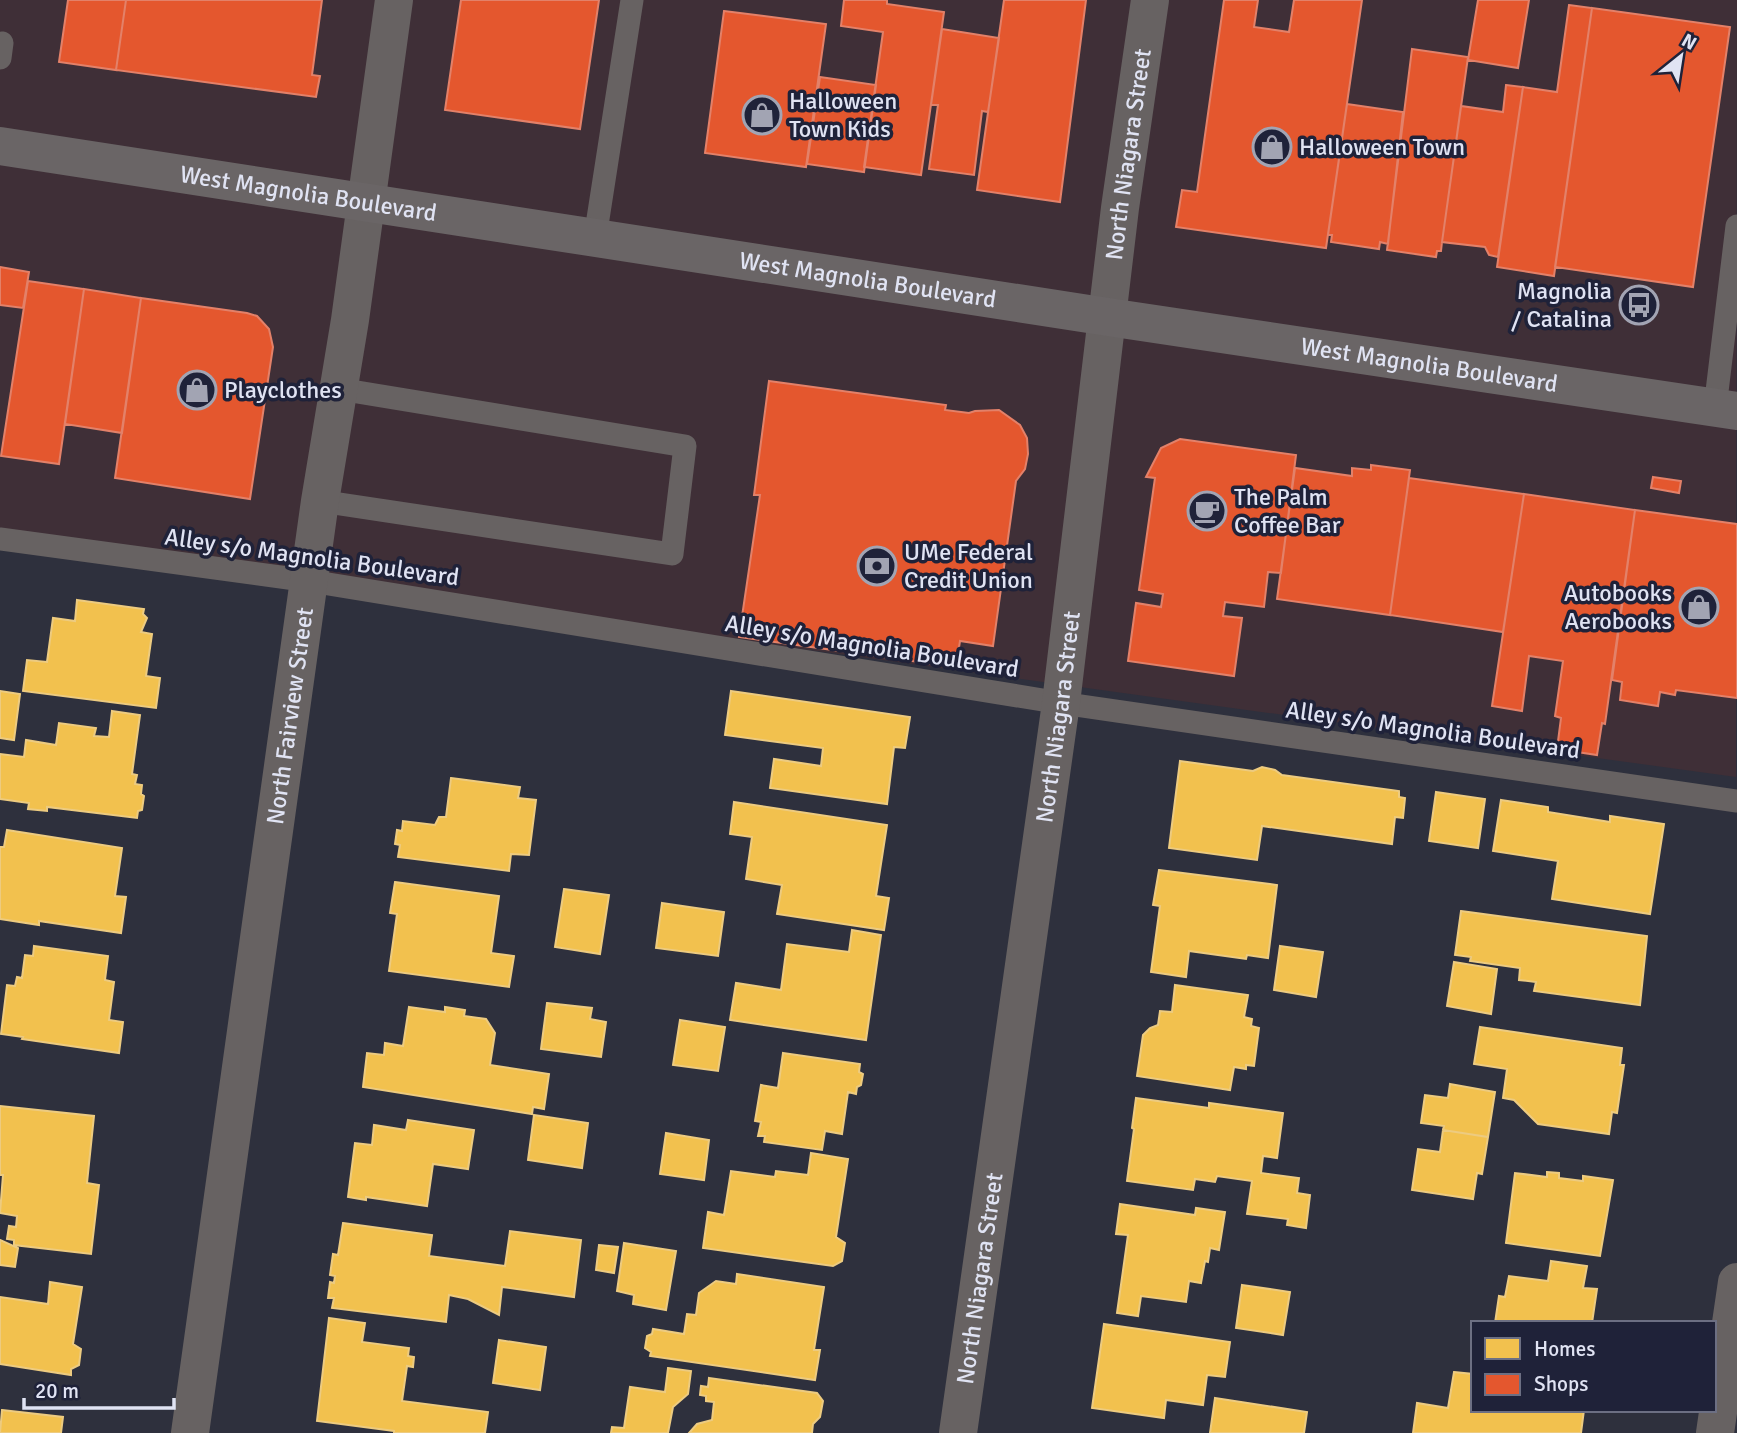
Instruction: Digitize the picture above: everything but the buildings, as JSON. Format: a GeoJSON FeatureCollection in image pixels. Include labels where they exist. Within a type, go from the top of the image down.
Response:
{"type":"FeatureCollection","features":[{"type":"Feature","properties":{"kind":"main road","name":"West Magnolia Boulevard"},"geometry":{"type":"LineString","coordinates":[[0,146],[1108,317],[1726,409]]}},
{"type":"Feature","properties":{"kind":"street","name":"North Fairview Street"},"geometry":{"type":"LineString","coordinates":[[190,1433],[320,501],[339,389],[394,0]]}},
{"type":"Feature","properties":{"kind":"street","name":"North Niagara Street"},"geometry":{"type":"LineString","coordinates":[[958,1433],[1061,703],[1120,208],[1150,0]]}},
{"type":"Feature","properties":{"kind":"street"},"geometry":{"type":"LineString","coordinates":[[1715,1433],[1737,1282]]}},
{"type":"Feature","properties":{"kind":"lane"},"geometry":{"type":"LineString","coordinates":[[594,237],[632,0]]}},
{"type":"Feature","properties":{"kind":"lane"},"geometry":{"type":"LineString","coordinates":[[1726,409],[1737,226]]}},
{"type":"Feature","properties":{"kind":"lane"},"geometry":{"type":"LineString","coordinates":[[320,501],[672,554],[685,446],[339,389]]}},
{"type":"Feature","properties":{"kind":"lane","name":"Alley s/o Magnolia Boulevard"},"geometry":{"type":"LineString","coordinates":[[0,540],[310,582],[1061,703],[1737,801]]}},
{"type":"Feature","properties":{"kind":"shaded area"},"geometry":{"type":"Polygon","coordinates":[[[0,0],[1737,0],[1736,777],[0,539],[0,0]]]}},
{"type":"Feature","properties":{"kind":"place","name":"Halloween Town Kids"},"geometry":{"type":"Point","coordinates":[762,115]}},
{"type":"Feature","properties":{"kind":"place","name":"Halloween Town"},"geometry":{"type":"Point","coordinates":[1272,147]}},
{"type":"Feature","properties":{"kind":"place","name":"Magnolia / Catalina"},"geometry":{"type":"Point","coordinates":[1639,305]}},
{"type":"Feature","properties":{"kind":"place","name":"Playclothes"},"geometry":{"type":"Point","coordinates":[197,390]}},
{"type":"Feature","properties":{"kind":"place","name":"The Palm Coffee Bar"},"geometry":{"type":"Point","coordinates":[1207,511]}},
{"type":"Feature","properties":{"kind":"place","name":"UMe Federal Credit Union"},"geometry":{"type":"Point","coordinates":[877,566]}},
{"type":"Feature","properties":{"kind":"place","name":"Autobooks Aerobooks"},"geometry":{"type":"Point","coordinates":[1699,607]}}]}
